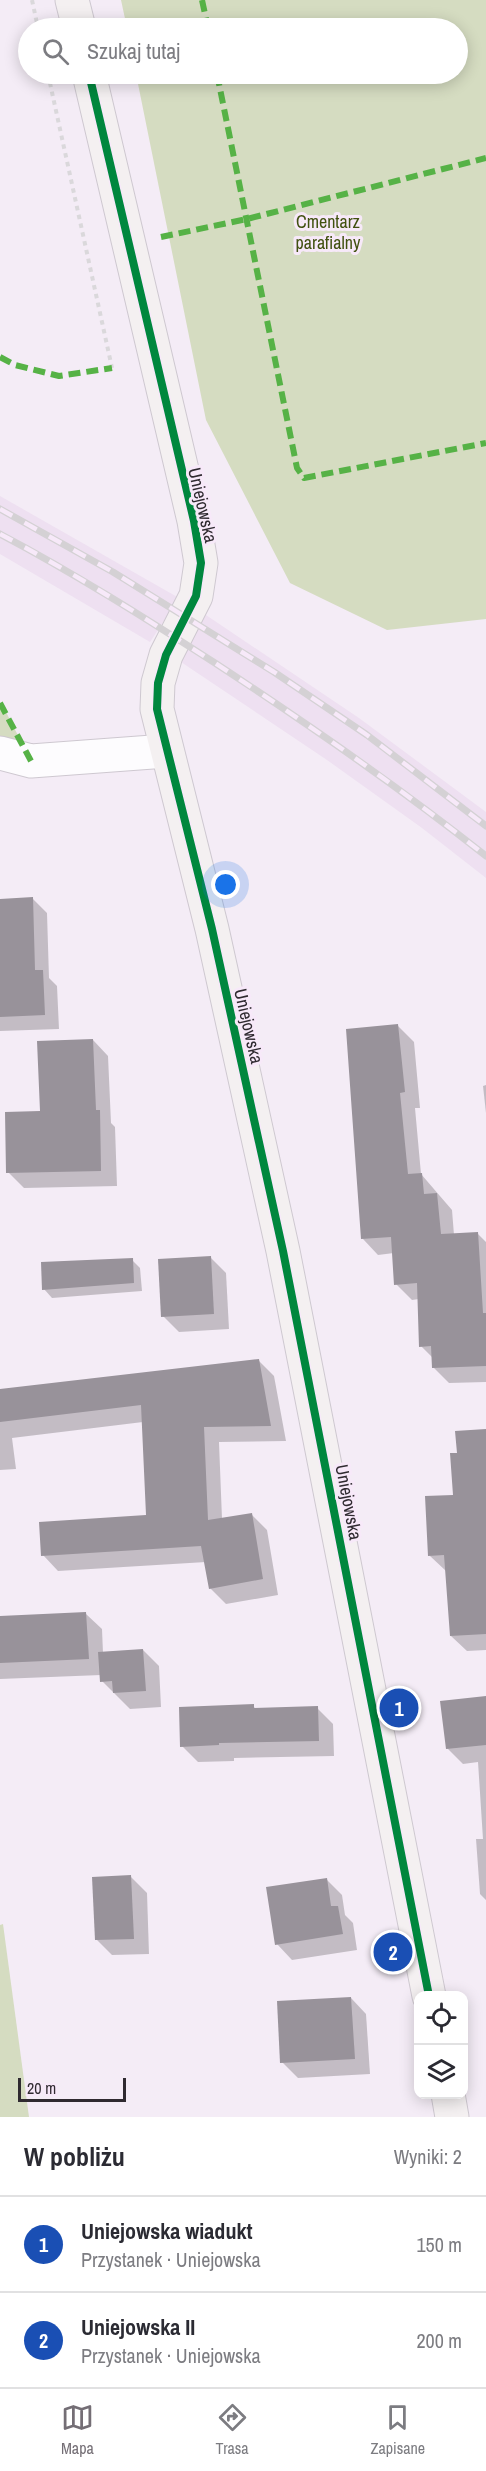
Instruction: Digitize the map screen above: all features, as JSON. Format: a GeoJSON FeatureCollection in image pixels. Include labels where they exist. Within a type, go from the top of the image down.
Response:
{"type":"FeatureCollection","features":[{"type":"Feature","properties":{"kind":"main road"},"geometry":{"type":"LineString","coordinates":[[72,0],[76,18]]}},
{"type":"Feature","properties":{"kind":"main road","name":"Uniejowska"},"geometry":{"type":"LineString","coordinates":[[91,84],[194,521],[201,563],[196,596],[166,655],[158,683],[157,710],[212,929],[283,1251],[428,1991]]}},
{"type":"Feature","properties":{"kind":"main road"},"geometry":{"type":"LineString","coordinates":[[449,2099],[452,2117]]}},
{"type":"Feature","properties":{"kind":"street"},"geometry":{"type":"LineString","coordinates":[[0,753],[31,761],[166,752]]}},
{"type":"Feature","properties":{"kind":"path"},"geometry":{"type":"LineString","coordinates":[[32,0],[36,18]]}},
{"type":"Feature","properties":{"kind":"path"},"geometry":{"type":"LineString","coordinates":[[50,84],[112,368]]}},
{"type":"Feature","properties":{"kind":"shaded area"},"geometry":{"type":"Polygon","coordinates":[[[0,496],[179,598],[150,642],[0,554],[0,496]]]}},
{"type":"Feature","properties":{"kind":"shaded area"},"geometry":{"type":"Polygon","coordinates":[[[203,613],[359,718],[486,812],[486,878],[422,828],[327,760],[175,658],[203,613]]]}},
{"type":"Feature","properties":{"kind":"green space","name":"Cmentarz parafialny"},"geometry":{"type":"Polygon","coordinates":[[[121,0],[486,0],[486,619],[387,630],[290,583],[206,420],[138,84],[468,84],[468,18],[125,18],[121,0]]]}},
{"type":"Feature","properties":{"kind":"green space"},"geometry":{"type":"Polygon","coordinates":[[[0,703],[4,708],[31,761],[0,753],[0,703]]]}},
{"type":"Feature","properties":{"kind":"green space"},"geometry":{"type":"Polygon","coordinates":[[[3,1924],[29,2117],[0,2117],[0,1925],[3,1924]]]}},
{"type":"Feature","properties":{"kind":"building"},"geometry":{"type":"Polygon","coordinates":[[[33,897],[35,970],[43,970],[45,1015],[0,1017],[0,899],[33,897]]]}},
{"type":"Feature","properties":{"kind":"building"},"geometry":{"type":"Polygon","coordinates":[[[398,1024],[405,1092],[400,1093],[408,1174],[422,1173],[424,1194],[437,1193],[441,1234],[478,1232],[483,1313],[486,1313],[486,1366],[432,1368],[431,1346],[419,1347],[417,1283],[394,1285],[391,1237],[361,1239],[346,1029],[398,1024]]]}},
{"type":"Feature","properties":{"kind":"building"},"geometry":{"type":"Polygon","coordinates":[[[93,1039],[96,1110],[100,1110],[101,1171],[6,1173],[5,1112],[40,1111],[37,1041],[93,1039]]]}},
{"type":"Feature","properties":{"kind":"building"},"geometry":{"type":"Polygon","coordinates":[[[211,1256],[214,1314],[161,1317],[158,1259],[211,1256]]]}},
{"type":"Feature","properties":{"kind":"building"},"geometry":{"type":"Polygon","coordinates":[[[133,1258],[134,1283],[42,1290],[41,1262],[133,1258]]]}},
{"type":"Feature","properties":{"kind":"building"},"geometry":{"type":"Polygon","coordinates":[[[259,1359],[271,1426],[204,1427],[208,1520],[252,1513],[263,1579],[209,1589],[201,1546],[41,1556],[39,1522],[146,1515],[141,1405],[0,1422],[0,1389],[259,1359]]]}},
{"type":"Feature","properties":{"kind":"building"},"geometry":{"type":"Polygon","coordinates":[[[486,1429],[486,1634],[450,1636],[444,1555],[428,1556],[425,1496],[453,1495],[450,1453],[457,1453],[455,1431],[486,1429]]]}},
{"type":"Feature","properties":{"kind":"building"},"geometry":{"type":"Polygon","coordinates":[[[86,1612],[89,1659],[0,1663],[0,1616],[86,1612]]]}},
{"type":"Feature","properties":{"kind":"building"},"geometry":{"type":"Polygon","coordinates":[[[143,1649],[146,1691],[113,1693],[112,1681],[100,1682],[98,1652],[143,1649]]]}},
{"type":"Feature","properties":{"kind":"building"},"geometry":{"type":"Polygon","coordinates":[[[486,1696],[486,1745],[446,1749],[440,1701],[486,1696]]]}},
{"type":"Feature","properties":{"kind":"building"},"geometry":{"type":"Polygon","coordinates":[[[254,1704],[254,1708],[318,1706],[319,1741],[219,1743],[219,1745],[180,1747],[179,1707],[254,1704]]]}},
{"type":"Feature","properties":{"kind":"building"},"geometry":{"type":"Polygon","coordinates":[[[131,1875],[134,1939],[95,1940],[92,1877],[131,1875]]]}},
{"type":"Feature","properties":{"kind":"building"},"geometry":{"type":"Polygon","coordinates":[[[327,1878],[331,1906],[338,1906],[343,1934],[275,1945],[266,1887],[327,1878]]]}},
{"type":"Feature","properties":{"kind":"building"},"geometry":{"type":"Polygon","coordinates":[[[351,1997],[355,2059],[280,2063],[277,2001],[351,1997]]]}},
{"type":"Feature","properties":{"kind":"railway"},"geometry":{"type":"LineString","coordinates":[[0,509],[113,572],[274,672],[367,735],[486,826]]}},
{"type":"Feature","properties":{"kind":"railway"},"geometry":{"type":"LineString","coordinates":[[0,534],[109,596],[250,686],[387,781],[486,856]]}},
{"type":"Feature","properties":{"kind":"marked path"},"geometry":{"type":"LineString","coordinates":[[202,0],[206,18]]}},
{"type":"Feature","properties":{"kind":"marked path"},"geometry":{"type":"LineString","coordinates":[[219,84],[297,468],[304,478],[486,443]]}},
{"type":"Feature","properties":{"kind":"marked path"},"geometry":{"type":"LineString","coordinates":[[161,237],[247,219],[486,158]]}},
{"type":"Feature","properties":{"kind":"marked path"},"geometry":{"type":"LineString","coordinates":[[0,357],[15,365],[59,376],[112,368]]}},
{"type":"Feature","properties":{"kind":"marked path"},"geometry":{"type":"LineString","coordinates":[[0,703],[31,761]]}},
{"type":"Feature","properties":{"kind":"cycle path"},"geometry":{"type":"LineString","coordinates":[[91,84],[194,521],[201,563],[196,596],[166,655],[158,683],[157,709],[212,929],[283,1251],[428,1991]]}},
{"type":"Feature","properties":{"kind":"place","name":"Uniejowska wiadukt"},"geometry":{"type":"Point","coordinates":[399,1708]}},
{"type":"Feature","properties":{"kind":"place","name":"Uniejowska II"},"geometry":{"type":"Point","coordinates":[393,1952]}}]}
